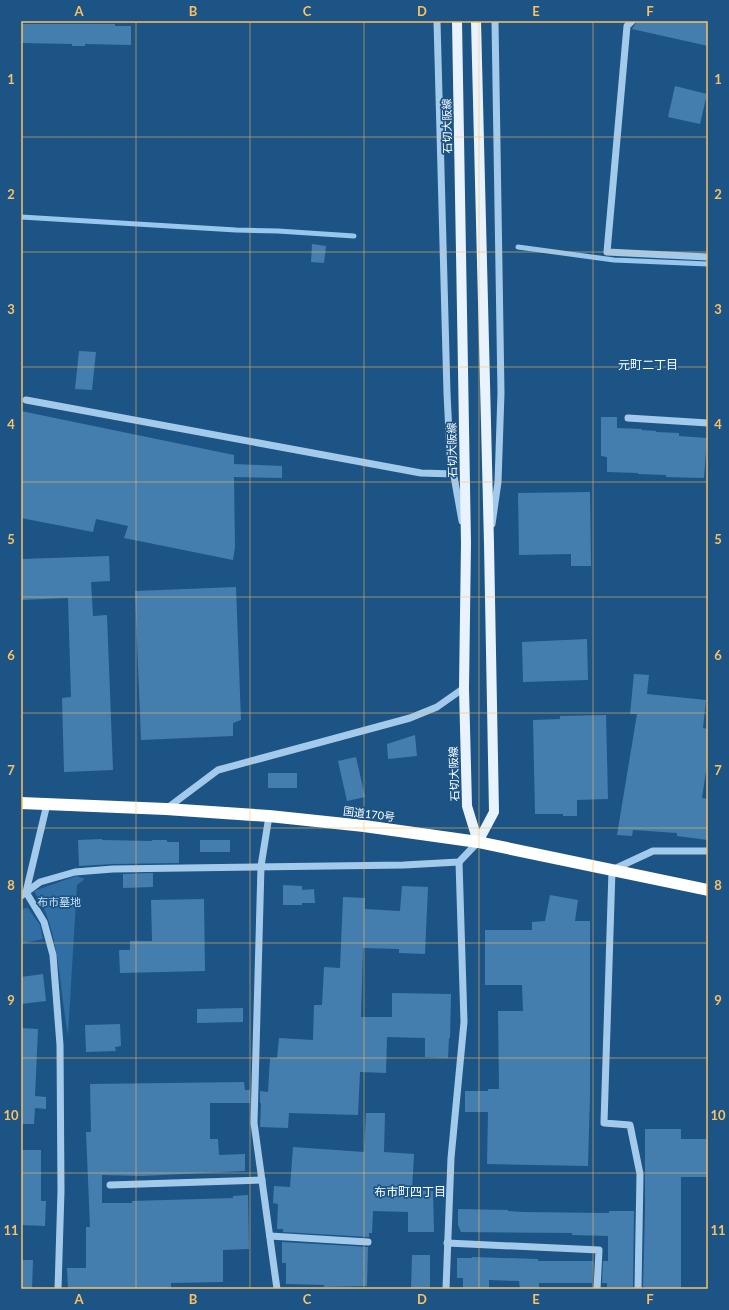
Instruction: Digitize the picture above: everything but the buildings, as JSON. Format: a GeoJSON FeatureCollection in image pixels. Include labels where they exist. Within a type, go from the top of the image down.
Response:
{"type":"FeatureCollection","features":[{"type":"Feature","properties":{"kind":"highway","name":"国道170号"},"geometry":{"type":"LineString","coordinates":[[21,803],[166,809],[269,816],[364,826],[478,842],[708,890]]}},
{"type":"Feature","properties":{"kind":"main road","name":"石切大阪線"},"geometry":{"type":"LineString","coordinates":[[457,21],[466,543],[464,688],[467,806],[478,842]]}},
{"type":"Feature","properties":{"kind":"main road"},"geometry":{"type":"LineString","coordinates":[[476,21],[494,812],[478,842]]}},
{"type":"Feature","properties":{"kind":"street"},"geometry":{"type":"LineString","coordinates":[[437,21],[450,454],[466,543]]}},
{"type":"Feature","properties":{"kind":"street"},"geometry":{"type":"LineString","coordinates":[[489,544],[498,482],[501,393],[495,21]]}},
{"type":"Feature","properties":{"kind":"street"},"geometry":{"type":"LineString","coordinates":[[632,21],[627,26],[607,252],[708,257]]}},
{"type":"Feature","properties":{"kind":"street"},"geometry":{"type":"LineString","coordinates":[[26,400],[421,473],[454,474]]}},
{"type":"Feature","properties":{"kind":"street"},"geometry":{"type":"LineString","coordinates":[[628,418],[708,423]]}},
{"type":"Feature","properties":{"kind":"street"},"geometry":{"type":"LineString","coordinates":[[166,809],[218,770],[410,718],[437,707],[464,688]]}},
{"type":"Feature","properties":{"kind":"street"},"geometry":{"type":"LineString","coordinates":[[23,894],[47,804]]}},
{"type":"Feature","properties":{"kind":"street"},"geometry":{"type":"LineString","coordinates":[[269,816],[261,866],[254,1123],[277,1289]]}},
{"type":"Feature","properties":{"kind":"street"},"geometry":{"type":"LineString","coordinates":[[23,894],[40,882],[75,872],[113,869],[404,865],[459,862],[478,842]]}},
{"type":"Feature","properties":{"kind":"street"},"geometry":{"type":"LineString","coordinates":[[638,1289],[640,1174],[630,1125],[604,1123],[612,870],[653,851],[708,851]]}},
{"type":"Feature","properties":{"kind":"street"},"geometry":{"type":"LineString","coordinates":[[446,1289],[451,1158],[464,1022],[459,862]]}},
{"type":"Feature","properties":{"kind":"street"},"geometry":{"type":"LineString","coordinates":[[23,894],[44,922],[53,955],[60,1045],[62,1190],[58,1289]]}},
{"type":"Feature","properties":{"kind":"street"},"geometry":{"type":"LineString","coordinates":[[110,1186],[262,1180]]}},
{"type":"Feature","properties":{"kind":"street"},"geometry":{"type":"LineString","coordinates":[[270,1236],[368,1242]]}},
{"type":"Feature","properties":{"kind":"street"},"geometry":{"type":"LineString","coordinates":[[447,1243],[599,1250],[597,1289]]}},
{"type":"Feature","properties":{"kind":"green space","name":"布市墓地"},"geometry":{"type":"Polygon","coordinates":[[[76,876],[85,879],[77,885],[68,1035],[58,961],[52,933],[45,912],[34,891],[76,876]]]}},
{"type":"Feature","properties":{"kind":"green space"},"geometry":{"type":"Polygon","coordinates":[[[28,908],[40,925],[43,939],[21,944],[21,909],[28,908]]]}},
{"type":"Feature","properties":{"kind":"waterway"},"geometry":{"type":"LineString","coordinates":[[21,217],[354,236]]}},
{"type":"Feature","properties":{"kind":"waterway"},"geometry":{"type":"LineString","coordinates":[[518,247],[614,260],[708,264]]}},
{"type":"Feature","properties":{"kind":"district","name":"元町二丁目"},"geometry":{"type":"Point","coordinates":[648,365]}},
{"type":"Feature","properties":{"kind":"district","name":"布市町四丁目"},"geometry":{"type":"Point","coordinates":[410,1192]}}]}
